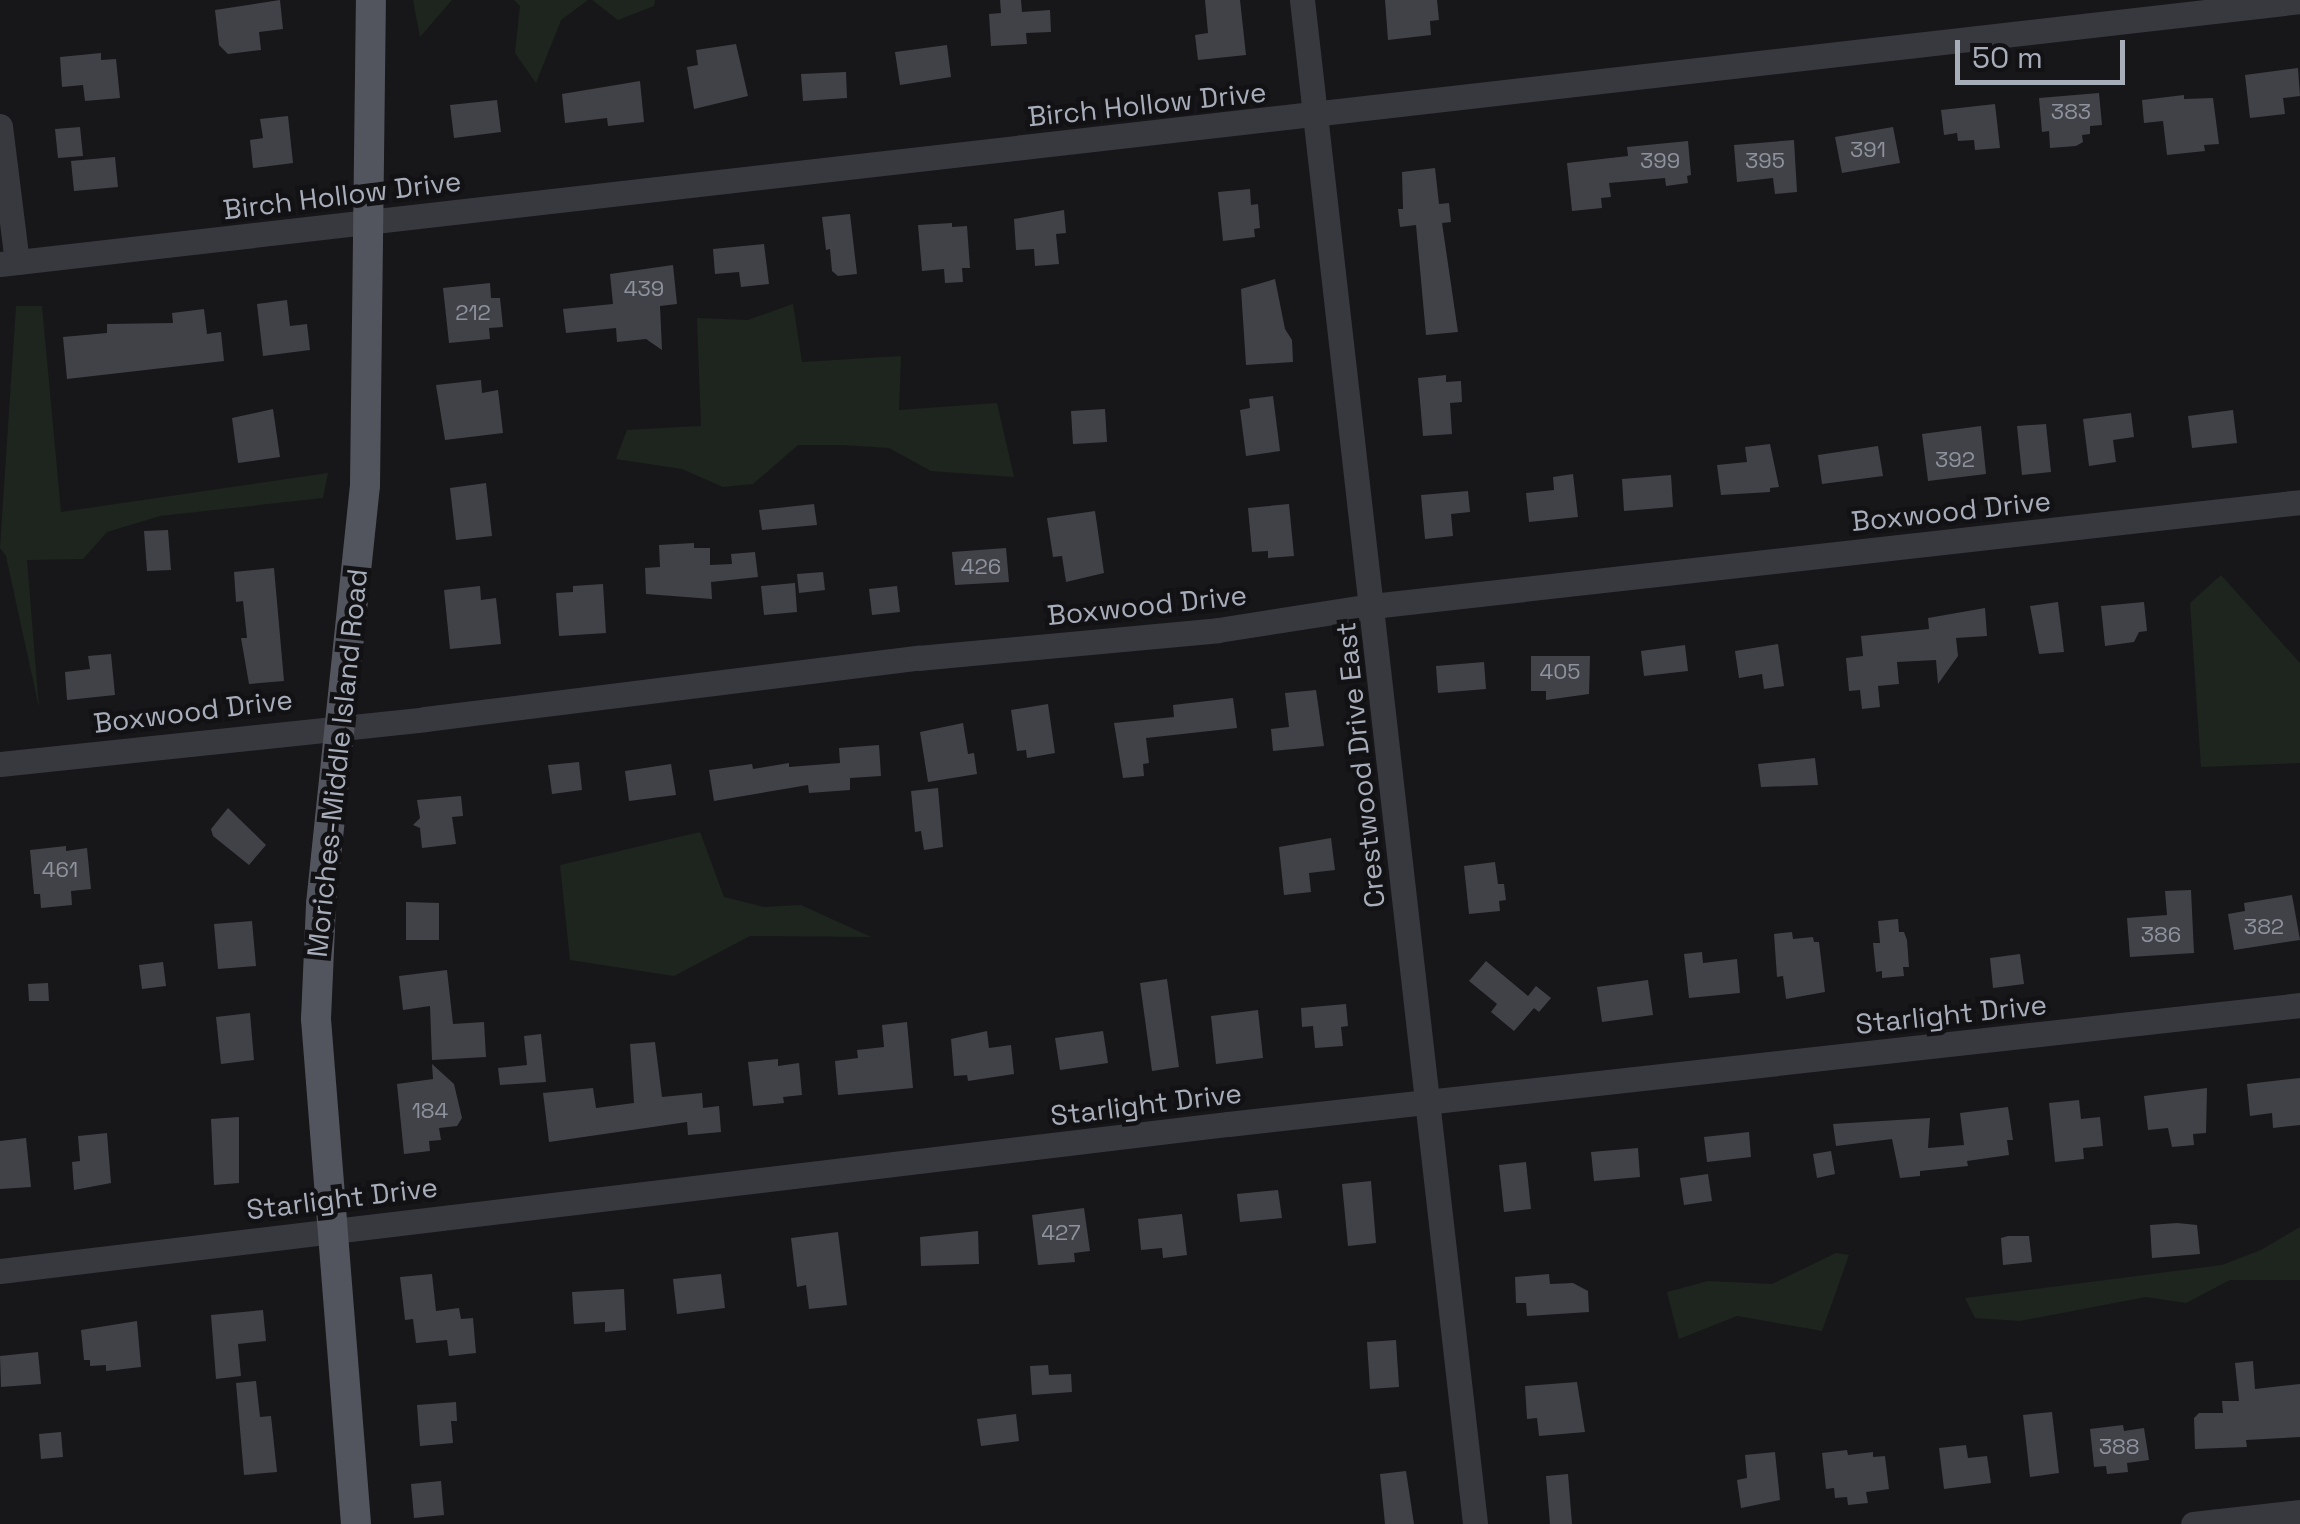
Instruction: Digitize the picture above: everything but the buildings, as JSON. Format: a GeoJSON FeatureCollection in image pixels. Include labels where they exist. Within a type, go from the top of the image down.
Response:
{"type":"FeatureCollection","features":[{"type":"Feature","properties":{"kind":"main road","name":"Moriches-Middle Island Road"},"geometry":{"type":"LineString","coordinates":[[356,1524],[316,1019],[320,919],[365,486],[371,0]]}},
{"type":"Feature","properties":{"kind":"street","name":"Crestwood Drive East"},"geometry":{"type":"LineString","coordinates":[[1302,0],[1475,1524]]}},
{"type":"Feature","properties":{"kind":"street","name":"Birch Hollow Drive"},"geometry":{"type":"LineString","coordinates":[[9,264],[2300,1]]}},
{"type":"Feature","properties":{"kind":"street"},"geometry":{"type":"LineString","coordinates":[[0,126],[9,264]]}},
{"type":"Feature","properties":{"kind":"street","name":"Boxwood Drive"},"geometry":{"type":"LineString","coordinates":[[0,764],[338,724],[425,718],[918,658],[1218,630],[1372,606],[2300,502]]}},
{"type":"Feature","properties":{"kind":"street","name":"Starlight Drive"},"geometry":{"type":"LineString","coordinates":[[0,1271],[332,1229],[955,1160],[1228,1124],[1429,1105],[2300,1005]]}},
{"type":"Feature","properties":{"kind":"street"},"geometry":{"type":"LineString","coordinates":[[2193,1524],[2300,1512]]}},
{"type":"Feature","properties":{"kind":"shaded area"},"geometry":{"type":"Polygon","coordinates":[[[413,0],[452,0],[420,37],[413,0]]]}},
{"type":"Feature","properties":{"kind":"shaded area"},"geometry":{"type":"Polygon","coordinates":[[[514,0],[588,0],[561,20],[536,83],[515,53],[520,6],[514,0]]]}},
{"type":"Feature","properties":{"kind":"shaded area"},"geometry":{"type":"Polygon","coordinates":[[[592,0],[655,0],[654,6],[618,20],[592,0]]]}},
{"type":"Feature","properties":{"kind":"shaded area"},"geometry":{"type":"Polygon","coordinates":[[[793,304],[802,362],[901,356],[899,410],[997,403],[1014,477],[931,471],[889,448],[842,445],[798,445],[753,484],[723,487],[682,469],[616,459],[627,430],[701,426],[697,318],[748,320],[793,304]]]}},
{"type":"Feature","properties":{"kind":"shaded area"},"geometry":{"type":"Polygon","coordinates":[[[16,306],[42,306],[61,512],[328,473],[323,498],[160,516],[107,532],[83,559],[27,560],[39,708],[6,556],[0,548],[16,306]]]}},
{"type":"Feature","properties":{"kind":"shaded area"},"geometry":{"type":"Polygon","coordinates":[[[2221,575],[2300,663],[2300,763],[2201,767],[2190,603],[2221,575]]]}},
{"type":"Feature","properties":{"kind":"shaded area"},"geometry":{"type":"Polygon","coordinates":[[[700,832],[724,897],[764,907],[801,905],[871,937],[750,936],[674,976],[570,960],[560,865],[700,832]]]}},
{"type":"Feature","properties":{"kind":"shaded area"},"geometry":{"type":"Polygon","coordinates":[[[2300,1227],[2300,1280],[2230,1280],[2186,1303],[2146,1297],[2020,1321],[1975,1318],[1965,1298],[2222,1265],[2261,1250],[2300,1227]]]}},
{"type":"Feature","properties":{"kind":"shaded area"},"geometry":{"type":"Polygon","coordinates":[[[1836,1253],[1849,1255],[1822,1331],[1737,1316],[1679,1339],[1667,1292],[1708,1281],[1772,1284],[1836,1253]]]}}]}
